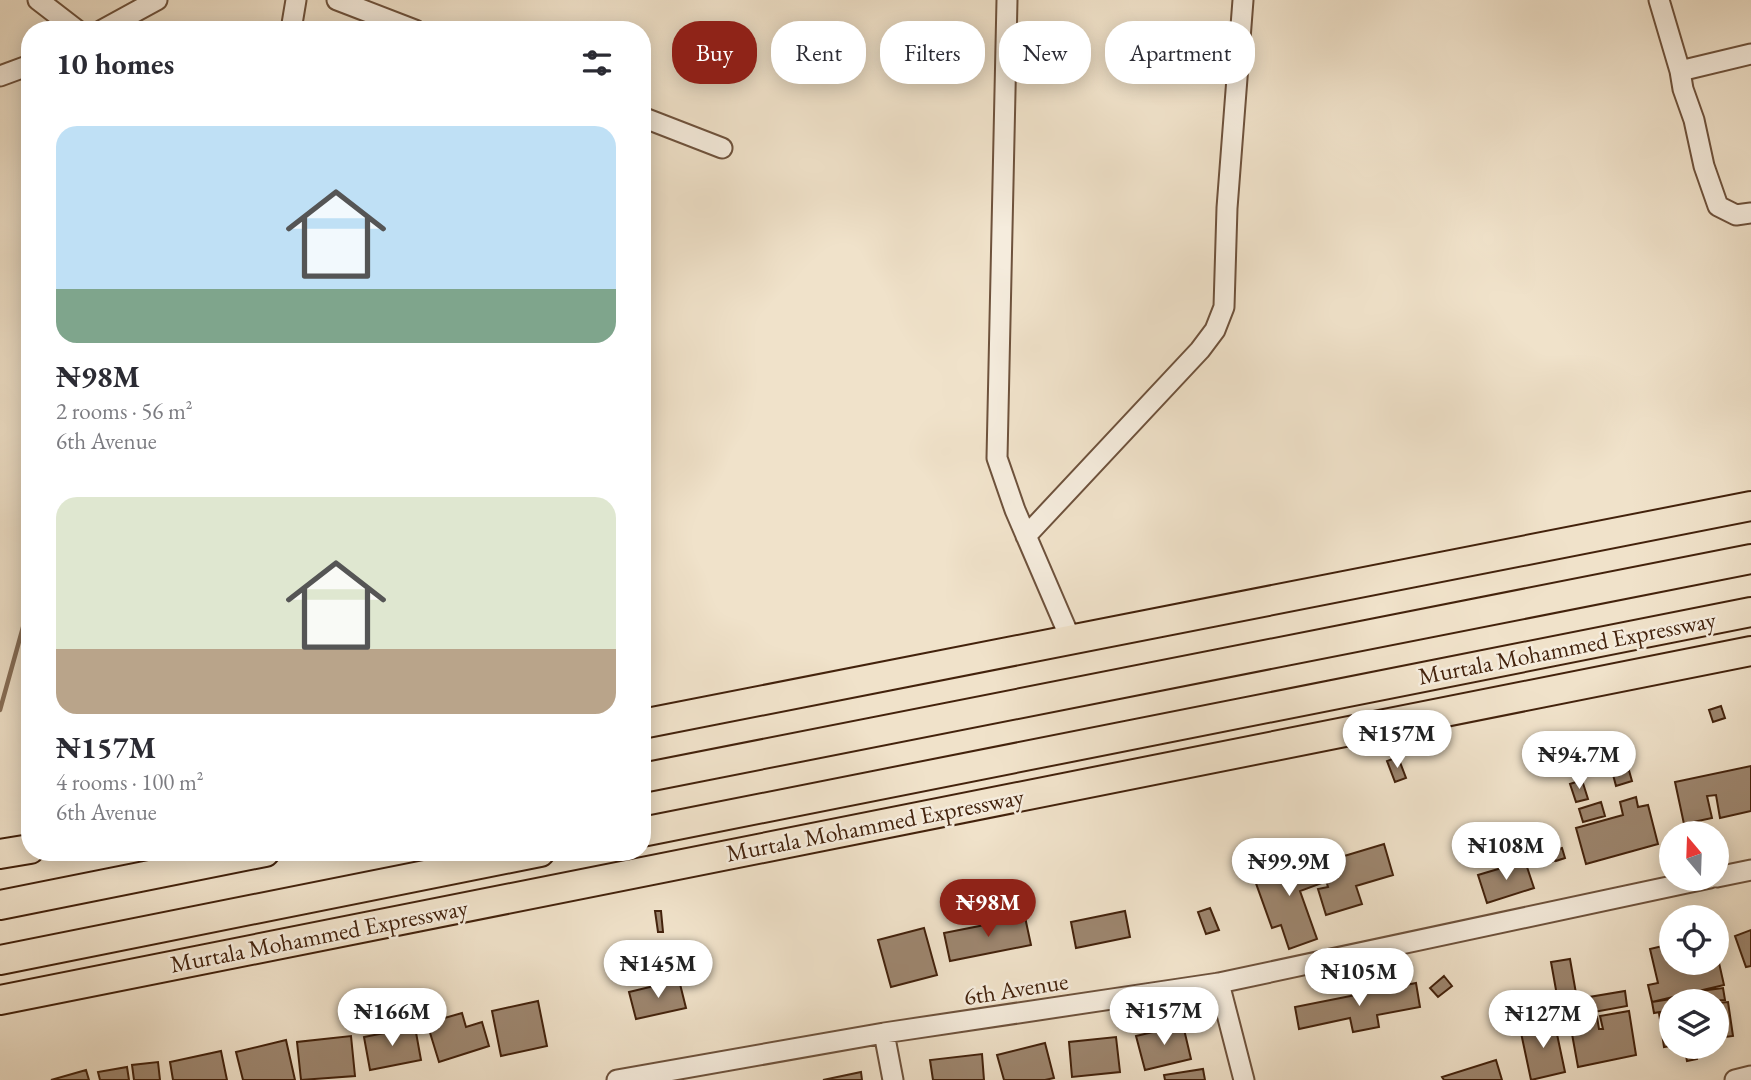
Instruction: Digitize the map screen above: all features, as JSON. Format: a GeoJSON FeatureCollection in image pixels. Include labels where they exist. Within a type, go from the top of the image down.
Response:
{"type":"FeatureCollection","features":[{"type":"Feature","properties":{"kind":"highway"},"geometry":{"type":"LineString","coordinates":[[651,722],[1751,506]]}},
{"type":"Feature","properties":{"kind":"highway"},"geometry":{"type":"LineString","coordinates":[[651,776],[1751,559]]}},
{"type":"Feature","properties":{"kind":"highway","name":"Murtala Mohammed Expressway"},"geometry":{"type":"LineString","coordinates":[[651,830],[1751,612]]}},
{"type":"Feature","properties":{"kind":"highway","name":"Murtala Mohammed Expressway"},"geometry":{"type":"LineString","coordinates":[[0,1000],[1751,651]]}},
{"type":"Feature","properties":{"kind":"highway"},"geometry":{"type":"LineString","coordinates":[[0,854],[21,850]]}},
{"type":"Feature","properties":{"kind":"highway"},"geometry":{"type":"LineString","coordinates":[[0,905],[220,861]]}},
{"type":"Feature","properties":{"kind":"highway","name":"Murtala Mohammed Expressway"},"geometry":{"type":"LineString","coordinates":[[0,960],[495,861]]}},
{"type":"Feature","properties":{"kind":"highway"},"geometry":{"type":"LineString","coordinates":[[59,988],[309,898]]}},
{"type":"Feature","properties":{"kind":"street"},"geometry":{"type":"LineString","coordinates":[[38,0],[65,21]]}},
{"type":"Feature","properties":{"kind":"street"},"geometry":{"type":"LineString","coordinates":[[118,21],[156,0]]}},
{"type":"Feature","properties":{"kind":"street"},"geometry":{"type":"LineString","coordinates":[[292,21],[296,0]]}},
{"type":"Feature","properties":{"kind":"street"},"geometry":{"type":"LineString","coordinates":[[337,0],[392,21]]}},
{"type":"Feature","properties":{"kind":"street"},"geometry":{"type":"LineString","coordinates":[[1007,0],[997,458],[1026,536],[1071,639]]}},
{"type":"Feature","properties":{"kind":"street"},"geometry":{"type":"LineString","coordinates":[[1026,536],[1200,351],[1215,330],[1224,307],[1227,208],[1243,0]]}},
{"type":"Feature","properties":{"kind":"street"},"geometry":{"type":"LineString","coordinates":[[1659,0],[1704,166],[1718,206],[1736,215],[1751,213]]}},
{"type":"Feature","properties":{"kind":"street"},"geometry":{"type":"LineString","coordinates":[[1680,71],[1751,54]]}},
{"type":"Feature","properties":{"kind":"street"},"geometry":{"type":"LineString","coordinates":[[0,76],[21,68]]}},
{"type":"Feature","properties":{"kind":"street"},"geometry":{"type":"LineString","coordinates":[[651,120],[722,148]]}},
{"type":"Feature","properties":{"kind":"street"},"geometry":{"type":"LineString","coordinates":[[1729,875],[1751,870]]}},
{"type":"Feature","properties":{"kind":"street","name":"6th Avenue"},"geometry":{"type":"LineString","coordinates":[[617,1080],[884,1033],[1219,982],[1659,889]]}},
{"type":"Feature","properties":{"kind":"street"},"geometry":{"type":"LineString","coordinates":[[1219,982],[1244,1080]]}},
{"type":"Feature","properties":{"kind":"street"},"geometry":{"type":"LineString","coordinates":[[884,1033],[893,1080]]}},
{"type":"Feature","properties":{"kind":"street"},"geometry":{"type":"LineString","coordinates":[[1735,1080],[1751,1076]]}},
{"type":"Feature","properties":{"kind":"building"},"geometry":{"type":"Polygon","coordinates":[[[1721,706],[1725,718],[1713,722],[1709,710],[1721,706]]]}},
{"type":"Feature","properties":{"kind":"building"},"geometry":{"type":"Polygon","coordinates":[[[1398,757],[1406,778],[1395,782],[1387,761],[1398,757]]]}},
{"type":"Feature","properties":{"kind":"building"},"geometry":{"type":"Polygon","coordinates":[[[1751,766],[1751,811],[1720,818],[1716,795],[1707,796],[1712,818],[1683,821],[1675,782],[1751,766]]]}},
{"type":"Feature","properties":{"kind":"building"},"geometry":{"type":"Polygon","coordinates":[[[1628,767],[1632,781],[1616,786],[1612,771],[1628,767]]]}},
{"type":"Feature","properties":{"kind":"building"},"geometry":{"type":"Polygon","coordinates":[[[1582,780],[1588,799],[1576,802],[1570,784],[1582,780]]]}},
{"type":"Feature","properties":{"kind":"building"},"geometry":{"type":"Polygon","coordinates":[[[1636,797],[1638,807],[1648,805],[1658,844],[1586,864],[1576,828],[1623,815],[1620,802],[1636,797]]]}},
{"type":"Feature","properties":{"kind":"building"},"geometry":{"type":"Polygon","coordinates":[[[1601,802],[1605,816],[1583,822],[1579,809],[1601,802]]]}},
{"type":"Feature","properties":{"kind":"building"},"geometry":{"type":"Polygon","coordinates":[[[1384,844],[1393,875],[1356,886],[1362,904],[1326,915],[1318,889],[1328,887],[1321,863],[1384,844]]]}},
{"type":"Feature","properties":{"kind":"building"},"geometry":{"type":"Polygon","coordinates":[[[1562,848],[1565,858],[1556,861],[1552,851],[1562,848]]]}},
{"type":"Feature","properties":{"kind":"building"},"geometry":{"type":"Polygon","coordinates":[[[1551,851],[1554,861],[1542,866],[1539,856],[1551,851]]]}},
{"type":"Feature","properties":{"kind":"building"},"geometry":{"type":"Polygon","coordinates":[[[1312,854],[1322,883],[1300,891],[1317,939],[1289,949],[1281,925],[1272,928],[1253,875],[1312,854]]]}},
{"type":"Feature","properties":{"kind":"building"},"geometry":{"type":"Polygon","coordinates":[[[1525,861],[1534,888],[1487,903],[1478,875],[1525,861]]]}},
{"type":"Feature","properties":{"kind":"building"},"geometry":{"type":"Polygon","coordinates":[[[1210,908],[1219,930],[1206,934],[1198,912],[1210,908]]]}},
{"type":"Feature","properties":{"kind":"building"},"geometry":{"type":"Polygon","coordinates":[[[655,911],[661,911],[663,932],[658,932],[655,911]]]}},
{"type":"Feature","properties":{"kind":"building"},"geometry":{"type":"Polygon","coordinates":[[[1125,911],[1130,937],[1076,948],[1071,922],[1125,911]]]}},
{"type":"Feature","properties":{"kind":"building"},"geometry":{"type":"Polygon","coordinates":[[[1025,917],[1031,945],[950,961],[944,933],[1025,917]]]}},
{"type":"Feature","properties":{"kind":"building"},"geometry":{"type":"Polygon","coordinates":[[[924,928],[937,975],[891,987],[878,940],[924,928]]]}},
{"type":"Feature","properties":{"kind":"building"},"geometry":{"type":"Polygon","coordinates":[[[1751,930],[1751,966],[1746,967],[1735,936],[1751,930]]]}},
{"type":"Feature","properties":{"kind":"building"},"geometry":{"type":"Polygon","coordinates":[[[1659,947],[1659,975],[1722,975],[1724,985],[1707,989],[1659,989],[1659,1000],[1652,1002],[1648,985],[1658,983],[1650,949],[1659,947]]]}},
{"type":"Feature","properties":{"kind":"building"},"geometry":{"type":"Polygon","coordinates":[[[1570,959],[1577,999],[1625,991],[1627,1006],[1561,1018],[1551,962],[1570,959]]]}},
{"type":"Feature","properties":{"kind":"building"},"geometry":{"type":"Polygon","coordinates":[[[1444,976],[1452,986],[1438,997],[1430,988],[1444,976]]]}},
{"type":"Feature","properties":{"kind":"building"},"geometry":{"type":"Polygon","coordinates":[[[679,980],[686,1008],[636,1019],[629,992],[679,980]]]}},
{"type":"Feature","properties":{"kind":"building"},"geometry":{"type":"Polygon","coordinates":[[[1416,983],[1420,1007],[1377,1015],[1379,1027],[1353,1032],[1350,1018],[1299,1029],[1295,1007],[1416,983]]]}},
{"type":"Feature","properties":{"kind":"building"},"geometry":{"type":"Polygon","coordinates":[[[538,1001],[547,1046],[501,1056],[492,1011],[538,1001]]]}},
{"type":"Feature","properties":{"kind":"building"},"geometry":{"type":"Polygon","coordinates":[[[1659,1001],[1659,1012],[1654,1013],[1652,1002],[1659,1001]]]}},
{"type":"Feature","properties":{"kind":"building"},"geometry":{"type":"Polygon","coordinates":[[[1729,1009],[1733,1036],[1729,1036],[1729,1009]]]}},
{"type":"Feature","properties":{"kind":"building"},"geometry":{"type":"Polygon","coordinates":[[[1629,1011],[1636,1055],[1578,1067],[1570,1023],[1597,1017],[1599,1029],[1603,1029],[1600,1016],[1629,1011]]]}},
{"type":"Feature","properties":{"kind":"building"},"geometry":{"type":"Polygon","coordinates":[[[462,1013],[466,1027],[482,1022],[489,1046],[439,1062],[427,1023],[462,1013]]]}},
{"type":"Feature","properties":{"kind":"building"},"geometry":{"type":"Polygon","coordinates":[[[1554,1020],[1565,1072],[1531,1080],[1520,1028],[1554,1020]]]}},
{"type":"Feature","properties":{"kind":"building"},"geometry":{"type":"Polygon","coordinates":[[[1183,1025],[1191,1059],[1145,1070],[1136,1036],[1183,1025]]]}},
{"type":"Feature","properties":{"kind":"building"},"geometry":{"type":"Polygon","coordinates":[[[415,1027],[421,1060],[370,1070],[364,1037],[415,1027]]]}},
{"type":"Feature","properties":{"kind":"building"},"geometry":{"type":"Polygon","coordinates":[[[351,1036],[355,1076],[301,1080],[297,1042],[351,1036]]]}},
{"type":"Feature","properties":{"kind":"building"},"geometry":{"type":"Polygon","coordinates":[[[1116,1037],[1120,1072],[1072,1077],[1069,1042],[1116,1037]]]}},
{"type":"Feature","properties":{"kind":"building"},"geometry":{"type":"Polygon","coordinates":[[[286,1040],[295,1080],[243,1080],[236,1052],[286,1040]]]}},
{"type":"Feature","properties":{"kind":"building"},"geometry":{"type":"Polygon","coordinates":[[[1045,1043],[1054,1078],[1004,1080],[997,1055],[1045,1043]]]}},
{"type":"Feature","properties":{"kind":"building"},"geometry":{"type":"Polygon","coordinates":[[[221,1051],[227,1080],[173,1080],[170,1062],[221,1051]]]}},
{"type":"Feature","properties":{"kind":"building"},"geometry":{"type":"Polygon","coordinates":[[[982,1054],[984,1080],[933,1080],[930,1060],[982,1054]]]}},
{"type":"Feature","properties":{"kind":"building"},"geometry":{"type":"Polygon","coordinates":[[[1496,1060],[1502,1080],[1444,1080],[1442,1077],[1496,1060]]]}},
{"type":"Feature","properties":{"kind":"building"},"geometry":{"type":"Polygon","coordinates":[[[158,1062],[160,1080],[134,1080],[132,1065],[158,1062]]]}},
{"type":"Feature","properties":{"kind":"building"},"geometry":{"type":"Polygon","coordinates":[[[127,1067],[129,1080],[100,1080],[98,1072],[127,1067]]]}},
{"type":"Feature","properties":{"kind":"building"},"geometry":{"type":"Polygon","coordinates":[[[1203,1069],[1205,1080],[1165,1080],[1164,1075],[1203,1069]]]}},
{"type":"Feature","properties":{"kind":"building"},"geometry":{"type":"Polygon","coordinates":[[[86,1070],[89,1080],[51,1080],[86,1070]]]}},
{"type":"Feature","properties":{"kind":"building"},"geometry":{"type":"Polygon","coordinates":[[[861,1072],[862,1080],[823,1080],[861,1072]]]}},
{"type":"Feature","properties":{"kind":"waterway"},"geometry":{"type":"LineString","coordinates":[[0,710],[21,634]]}}]}
